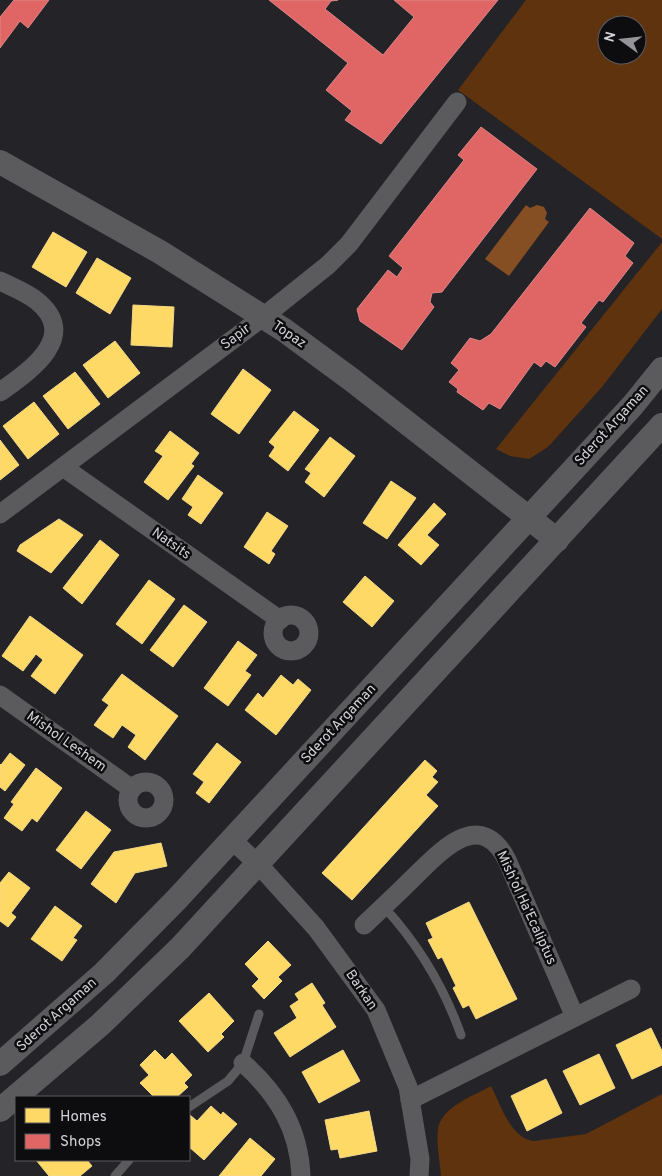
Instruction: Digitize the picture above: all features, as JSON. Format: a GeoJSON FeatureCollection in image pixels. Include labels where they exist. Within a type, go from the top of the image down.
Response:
{"type":"FeatureCollection","features":[{"type":"Feature","properties":{"kind":"street","name":"Sapir"},"geometry":{"type":"LineString","coordinates":[[0,514],[263,317],[340,254],[457,102]]}},
{"type":"Feature","properties":{"kind":"street","name":"Topaz"},"geometry":{"type":"LineString","coordinates":[[0,162],[160,252],[263,317],[332,365],[557,540]]}},
{"type":"Feature","properties":{"kind":"street"},"geometry":{"type":"LineString","coordinates":[[0,281],[38,302],[50,318],[53,328],[49,349],[41,360],[0,392]]}},
{"type":"Feature","properties":{"kind":"street","name":"Sderot Argaman"},"geometry":{"type":"LineString","coordinates":[[0,1064],[77,998],[130,948],[633,405],[662,369]]}},
{"type":"Feature","properties":{"kind":"street"},"geometry":{"type":"LineString","coordinates":[[17,1096],[72,1050],[197,930],[662,425]]}},
{"type":"Feature","properties":{"kind":"street","name":"Natsits"},"geometry":{"type":"LineString","coordinates":[[63,467],[280,620]]}},
{"type":"Feature","properties":{"kind":"street","name":"Mishol Leshem"},"geometry":{"type":"LineString","coordinates":[[0,695],[132,789]]}},
{"type":"Feature","properties":{"kind":"street","name":"Mish'ol Ha'Ecaliptus"},"geometry":{"type":"LineString","coordinates":[[364,925],[437,855],[455,841],[474,835],[493,840],[501,848],[507,860],[575,1017]]}},
{"type":"Feature","properties":{"kind":"street","name":"Barkan"},"geometry":{"type":"LineString","coordinates":[[232,840],[258,864],[316,928],[376,1010],[408,1087],[420,1159],[419,1176]]}},
{"type":"Feature","properties":{"kind":"street"},"geometry":{"type":"LineString","coordinates":[[410,1100],[631,989]]}},
{"type":"Feature","properties":{"kind":"street"},"geometry":{"type":"LineString","coordinates":[[243,1063],[272,1092],[284,1112],[298,1149],[301,1176]]}},
{"type":"Feature","properties":{"kind":"street"},"geometry":{"type":"LineString","coordinates":[[0,1110],[15,1098]]}},
{"type":"Feature","properties":{"kind":"lane"},"geometry":{"type":"LineString","coordinates":[[384,906],[429,966],[447,999],[462,1035]]}},
{"type":"Feature","properties":{"kind":"lane"},"geometry":{"type":"LineString","coordinates":[[190,1106],[228,1081],[243,1063],[259,1014]]}},
{"type":"Feature","properties":{"kind":"lane"},"geometry":{"type":"LineString","coordinates":[[115,1176],[128,1161]]}},
{"type":"Feature","properties":{"kind":"shaded area"},"geometry":{"type":"Polygon","coordinates":[[[526,0],[662,0],[662,239],[458,90],[526,0]]]}},
{"type":"Feature","properties":{"kind":"shaded area"},"geometry":{"type":"Polygon","coordinates":[[[526,205],[530,208],[537,205],[544,207],[547,213],[545,219],[549,222],[509,276],[485,259],[526,205]]]}},
{"type":"Feature","properties":{"kind":"shaded area"},"geometry":{"type":"Polygon","coordinates":[[[662,242],[662,309],[602,387],[548,447],[529,459],[510,456],[496,449],[662,242]]]}},
{"type":"Feature","properties":{"kind":"shaded area"},"geometry":{"type":"Polygon","coordinates":[[[491,1086],[512,1127],[526,1139],[534,1141],[586,1134],[662,1094],[662,1176],[441,1176],[437,1141],[440,1121],[452,1108],[491,1086]]]}},
{"type":"Feature","properties":{"kind":"building: Homes"},"geometry":{"type":"Polygon","coordinates":[[[53,232],[87,252],[66,287],[32,267],[53,232]]]}},
{"type":"Feature","properties":{"kind":"building: Homes"},"geometry":{"type":"Polygon","coordinates":[[[97,258],[131,278],[110,314],[76,293],[97,258]]]}},
{"type":"Feature","properties":{"kind":"building: Homes"},"geometry":{"type":"Polygon","coordinates":[[[133,305],[174,307],[172,347],[131,345],[133,305]]]}},
{"type":"Feature","properties":{"kind":"building: Homes"},"geometry":{"type":"Polygon","coordinates":[[[115,341],[140,373],[108,398],[83,365],[115,341]]]}},
{"type":"Feature","properties":{"kind":"building: Homes"},"geometry":{"type":"Polygon","coordinates":[[[243,369],[271,390],[239,434],[211,414],[243,369]]]}},
{"type":"Feature","properties":{"kind":"building: Homes"},"geometry":{"type":"Polygon","coordinates":[[[75,372],[100,404],[68,429],[43,396],[75,372]]]}},
{"type":"Feature","properties":{"kind":"building: Homes"},"geometry":{"type":"Polygon","coordinates":[[[34,402],[59,434],[28,459],[3,426],[34,402]]]}},
{"type":"Feature","properties":{"kind":"building: Homes"},"geometry":{"type":"Polygon","coordinates":[[[294,411],[319,430],[288,471],[269,456],[275,447],[269,442],[294,411]]]}},
{"type":"Feature","properties":{"kind":"building: Homes"},"geometry":{"type":"Polygon","coordinates":[[[170,431],[199,453],[191,464],[194,466],[168,500],[144,482],[163,456],[155,451],[170,431]]]}},
{"type":"Feature","properties":{"kind":"building: Homes"},"geometry":{"type":"Polygon","coordinates":[[[330,437],[355,456],[324,497],[305,482],[311,473],[305,469],[330,437]]]}},
{"type":"Feature","properties":{"kind":"building: Homes"},"geometry":{"type":"Polygon","coordinates":[[[0,440],[19,465],[0,480],[0,440]]]}},
{"type":"Feature","properties":{"kind":"building: Homes"},"geometry":{"type":"Polygon","coordinates":[[[198,475],[223,493],[201,524],[188,515],[193,507],[182,499],[198,475]]]}},
{"type":"Feature","properties":{"kind":"building: Homes"},"geometry":{"type":"Polygon","coordinates":[[[391,481],[416,498],[387,539],[363,523],[391,481]]]}},
{"type":"Feature","properties":{"kind":"building: Homes"},"geometry":{"type":"Polygon","coordinates":[[[434,503],[446,514],[427,535],[439,545],[421,565],[398,545],[434,503]]]}},
{"type":"Feature","properties":{"kind":"building: Homes"},"geometry":{"type":"Polygon","coordinates":[[[267,512],[288,526],[271,551],[275,554],[269,564],[244,547],[267,512]]]}},
{"type":"Feature","properties":{"kind":"building: Homes"},"geometry":{"type":"Polygon","coordinates":[[[59,519],[83,535],[51,573],[17,551],[20,545],[59,519]]]}},
{"type":"Feature","properties":{"kind":"building: Homes"},"geometry":{"type":"Polygon","coordinates":[[[100,540],[119,555],[82,604],[63,588],[100,540]]]}},
{"type":"Feature","properties":{"kind":"building: Homes"},"geometry":{"type":"Polygon","coordinates":[[[365,576],[394,601],[372,627],[343,602],[365,576]]]}},
{"type":"Feature","properties":{"kind":"building: Homes"},"geometry":{"type":"Polygon","coordinates":[[[149,580],[175,599],[142,644],[116,624],[149,580]]]}},
{"type":"Feature","properties":{"kind":"building: Homes"},"geometry":{"type":"Polygon","coordinates":[[[184,605],[207,622],[173,667],[150,650],[184,605]]]}},
{"type":"Feature","properties":{"kind":"building: Homes"},"geometry":{"type":"Polygon","coordinates":[[[30,616],[83,655],[55,694],[31,676],[43,660],[36,654],[23,671],[2,656],[30,616]]]}},
{"type":"Feature","properties":{"kind":"building: Homes"},"geometry":{"type":"Polygon","coordinates":[[[238,641],[257,655],[245,671],[251,675],[228,706],[204,688],[238,641]]]}},
{"type":"Feature","properties":{"kind":"building: Homes"},"geometry":{"type":"Polygon","coordinates":[[[122,674],[178,716],[145,760],[128,747],[136,735],[122,725],[113,738],[94,725],[109,705],[102,700],[122,674]]]}},
{"type":"Feature","properties":{"kind":"building: Homes"},"geometry":{"type":"Polygon","coordinates":[[[281,675],[293,685],[298,679],[311,690],[276,735],[245,710],[258,693],[263,698],[281,675]]]}},
{"type":"Feature","properties":{"kind":"building: Homes"},"geometry":{"type":"Polygon","coordinates":[[[217,743],[241,762],[209,803],[196,793],[204,782],[193,774],[217,743]]]}},
{"type":"Feature","properties":{"kind":"building: Homes"},"geometry":{"type":"Polygon","coordinates":[[[10,753],[25,765],[5,791],[0,787],[0,764],[10,753]]]}},
{"type":"Feature","properties":{"kind":"building: Homes"},"geometry":{"type":"Polygon","coordinates":[[[425,760],[437,771],[432,777],[438,782],[426,795],[438,806],[352,900],[322,873],[425,760]]]}},
{"type":"Feature","properties":{"kind":"building: Homes"},"geometry":{"type":"Polygon","coordinates":[[[36,768],[62,788],[37,822],[32,818],[22,831],[4,818],[14,804],[11,802],[36,768]]]}},
{"type":"Feature","properties":{"kind":"building: Homes"},"geometry":{"type":"Polygon","coordinates":[[[86,811],[111,830],[81,869],[56,850],[86,811]]]}},
{"type":"Feature","properties":{"kind":"building: Homes"},"geometry":{"type":"Polygon","coordinates":[[[161,843],[167,866],[135,873],[116,903],[91,884],[114,852],[161,843]]]}},
{"type":"Feature","properties":{"kind":"building: Homes"},"geometry":{"type":"Polygon","coordinates":[[[9,872],[30,888],[11,913],[16,917],[8,927],[0,921],[0,883],[9,872]]]}},
{"type":"Feature","properties":{"kind":"building: Homes"},"geometry":{"type":"Polygon","coordinates":[[[469,902],[517,999],[476,1019],[469,1005],[463,1008],[453,988],[456,986],[442,957],[438,959],[428,940],[433,938],[426,923],[469,902]]]}},
{"type":"Feature","properties":{"kind":"building: Homes"},"geometry":{"type":"Polygon","coordinates":[[[55,906],[82,926],[73,938],[77,940],[62,961],[31,939],[55,906]]]}},
{"type":"Feature","properties":{"kind":"building: Homes"},"geometry":{"type":"Polygon","coordinates":[[[268,941],[291,965],[278,977],[282,981],[264,999],[252,986],[259,979],[245,964],[268,941]]]}},
{"type":"Feature","properties":{"kind":"building: Homes"},"geometry":{"type":"Polygon","coordinates":[[[312,983],[325,1003],[322,1005],[336,1027],[290,1057],[274,1033],[297,1018],[290,1006],[299,1000],[295,994],[312,983]]]}},
{"type":"Feature","properties":{"kind":"building: Homes"},"geometry":{"type":"Polygon","coordinates":[[[209,993],[234,1021],[221,1034],[224,1037],[208,1052],[179,1021],[209,993]]]}},
{"type":"Feature","properties":{"kind":"building: Homes"},"geometry":{"type":"Polygon","coordinates":[[[651,1028],[662,1051],[662,1065],[632,1079],[616,1045],[651,1028]]]}},
{"type":"Feature","properties":{"kind":"building: Homes"},"geometry":{"type":"Polygon","coordinates":[[[155,1050],[165,1060],[172,1053],[192,1075],[184,1083],[188,1087],[178,1096],[153,1096],[140,1083],[149,1075],[140,1065],[155,1050]]]}},
{"type":"Feature","properties":{"kind":"building: Homes"},"geometry":{"type":"Polygon","coordinates":[[[343,1050],[360,1081],[319,1103],[302,1072],[343,1050]]]}},
{"type":"Feature","properties":{"kind":"building: Homes"},"geometry":{"type":"Polygon","coordinates":[[[599,1054],[615,1088],[580,1105],[563,1071],[599,1054]]]}},
{"type":"Feature","properties":{"kind":"building: Homes"},"geometry":{"type":"Polygon","coordinates":[[[546,1079],[562,1113],[527,1131],[511,1096],[546,1079]]]}},
{"type":"Feature","properties":{"kind":"building: Homes"},"geometry":{"type":"Polygon","coordinates":[[[211,1106],[221,1115],[223,1112],[237,1124],[204,1160],[190,1148],[190,1115],[197,1121],[211,1106]]]}},
{"type":"Feature","properties":{"kind":"building: Homes"},"geometry":{"type":"Polygon","coordinates":[[[369,1111],[377,1151],[340,1158],[338,1149],[331,1150],[325,1120],[369,1111]]]}},
{"type":"Feature","properties":{"kind":"building: Homes"},"geometry":{"type":"Polygon","coordinates":[[[250,1138],[275,1159],[261,1176],[219,1176],[250,1138]]]}},
{"type":"Feature","properties":{"kind":"building: Homes"},"geometry":{"type":"Polygon","coordinates":[[[37,1161],[88,1161],[92,1166],[80,1176],[49,1176],[37,1161]]]}},
{"type":"Feature","properties":{"kind":"building: Shops"},"geometry":{"type":"Polygon","coordinates":[[[14,0],[49,0],[28,28],[20,21],[0,48],[0,17],[14,0]]]}},
{"type":"Feature","properties":{"kind":"building: Shops"},"geometry":{"type":"Polygon","coordinates":[[[269,0],[338,0],[331,1],[325,9],[383,55],[414,17],[394,0],[498,0],[381,144],[345,120],[352,111],[326,90],[348,63],[269,0]]]}},
{"type":"Feature","properties":{"kind":"building: Shops"},"geometry":{"type":"Polygon","coordinates":[[[481,127],[537,169],[442,292],[432,293],[430,302],[434,307],[402,350],[360,321],[357,309],[388,270],[397,277],[403,268],[389,256],[464,160],[458,155],[481,127]]]}},
{"type":"Feature","properties":{"kind":"building: Shops"},"geometry":{"type":"Polygon","coordinates":[[[590,208],[634,243],[625,256],[633,263],[603,302],[599,300],[581,323],[586,327],[555,367],[546,361],[541,367],[534,362],[500,409],[489,403],[483,410],[457,392],[458,389],[449,382],[459,370],[451,363],[470,338],[480,341],[491,334],[590,208]]]}}]}
